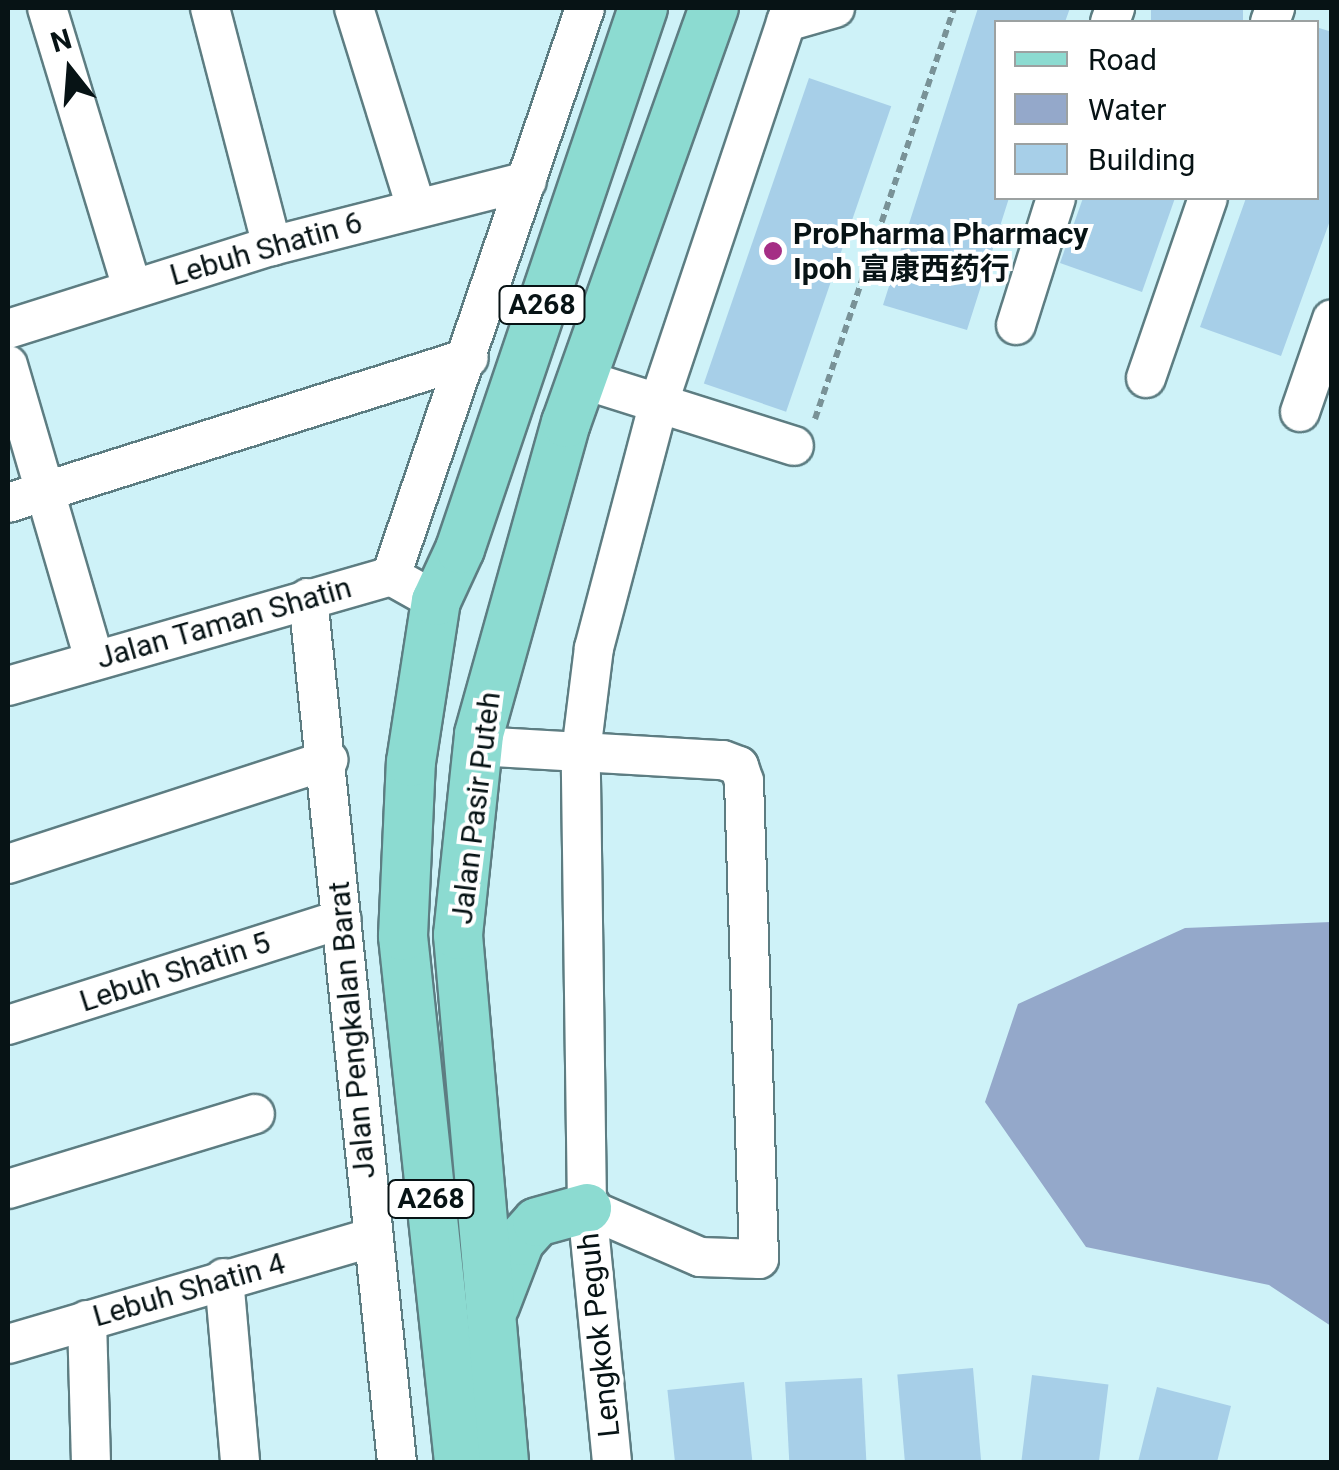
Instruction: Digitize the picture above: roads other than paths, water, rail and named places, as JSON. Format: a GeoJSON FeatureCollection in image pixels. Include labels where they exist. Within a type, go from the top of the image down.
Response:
{"type":"FeatureCollection","features":[{"type":"Feature","properties":{"kind":"main road","name":"Jalan Pasir Puteh"},"geometry":{"type":"LineString","coordinates":[[459,1462],[403,936],[411,762],[436,600],[466,530],[643,8]]}},
{"type":"Feature","properties":{"kind":"main road","name":"Jalan Pasir Puteh"},"geometry":{"type":"LineString","coordinates":[[504,1462],[458,935],[478,740],[566,422],[585,380],[714,8]]}},
{"type":"Feature","properties":{"kind":"main road"},"geometry":{"type":"LineString","coordinates":[[478,740],[475,638],[470,626],[436,600],[478,576],[502,544],[538,452],[566,422]]}},
{"type":"Feature","properties":{"kind":"main road"},"geometry":{"type":"LineString","coordinates":[[491,1319],[520,1240],[537,1222],[586,1208]]}},
{"type":"Feature","properties":{"kind":"street"},"geometry":{"type":"LineString","coordinates":[[47,8],[132,288]]}},
{"type":"Feature","properties":{"kind":"street"},"geometry":{"type":"LineString","coordinates":[[210,8],[272,246]]}},
{"type":"Feature","properties":{"kind":"street"},"geometry":{"type":"LineString","coordinates":[[354,8],[416,206]]}},
{"type":"Feature","properties":{"kind":"street"},"geometry":{"type":"LineString","coordinates":[[392,576],[585,8]]}},
{"type":"Feature","properties":{"kind":"street"},"geometry":{"type":"LineString","coordinates":[[788,15],[835,8]]}},
{"type":"Feature","properties":{"kind":"street","name":"Lengkok Peguh"},"geometry":{"type":"LineString","coordinates":[[612,1462],[586,1208],[581,752],[594,648],[659,402],[788,15]]}},
{"type":"Feature","properties":{"kind":"street","name":"Lebuh Shatin 6"},"geometry":{"type":"LineString","coordinates":[[8,329],[272,246],[416,206],[528,181]]}},
{"type":"Feature","properties":{"kind":"street"},"geometry":{"type":"LineString","coordinates":[[1016,325],[1055,200]]}},
{"type":"Feature","properties":{"kind":"street"},"geometry":{"type":"LineString","coordinates":[[1146,378],[1207,200]]}},
{"type":"Feature","properties":{"kind":"street"},"geometry":{"type":"LineString","coordinates":[[1300,412],[1332,319]]}},
{"type":"Feature","properties":{"kind":"street"},"geometry":{"type":"LineString","coordinates":[[8,502],[469,358]]}},
{"type":"Feature","properties":{"kind":"street"},"geometry":{"type":"LineString","coordinates":[[8,366],[94,659]]}},
{"type":"Feature","properties":{"kind":"street"},"geometry":{"type":"LineString","coordinates":[[585,380],[794,446]]}},
{"type":"Feature","properties":{"kind":"street","name":"Jalan Taman Shatin"},"geometry":{"type":"LineString","coordinates":[[8,686],[392,576],[436,600]]}},
{"type":"Feature","properties":{"kind":"street","name":"Jalan Pengkalan Barat"},"geometry":{"type":"LineString","coordinates":[[308,598],[330,760],[371,1238],[397,1462]]}},
{"type":"Feature","properties":{"kind":"street"},"geometry":{"type":"LineString","coordinates":[[478,740],[740,766],[759,1259],[700,1256],[586,1208]]}},
{"type":"Feature","properties":{"kind":"street"},"geometry":{"type":"LineString","coordinates":[[8,864],[330,760]]}},
{"type":"Feature","properties":{"kind":"street","name":"Lebuh Shatin 5"},"geometry":{"type":"LineString","coordinates":[[8,1024],[342,919]]}},
{"type":"Feature","properties":{"kind":"street"},"geometry":{"type":"LineString","coordinates":[[8,1189],[255,1114]]}},
{"type":"Feature","properties":{"kind":"street","name":"Lebuh Shatin 4"},"geometry":{"type":"LineString","coordinates":[[8,1344],[371,1238]]}},
{"type":"Feature","properties":{"kind":"street"},"geometry":{"type":"LineString","coordinates":[[224,1278],[240,1462]]}},
{"type":"Feature","properties":{"kind":"street"},"geometry":{"type":"LineString","coordinates":[[87,1320],[91,1462]]}},
{"type":"Feature","properties":{"kind":"water"},"geometry":{"type":"Polygon","coordinates":[[[1331,922],[1331,1326],[1269,1285],[1086,1247],[985,1102],[1018,1004],[1185,928],[1331,922]]]}},
{"type":"Feature","properties":{"kind":"place","name":"ProPharma Pharmacy Ipoh 富康西药行"},"geometry":{"type":"Point","coordinates":[773,251]}}]}
